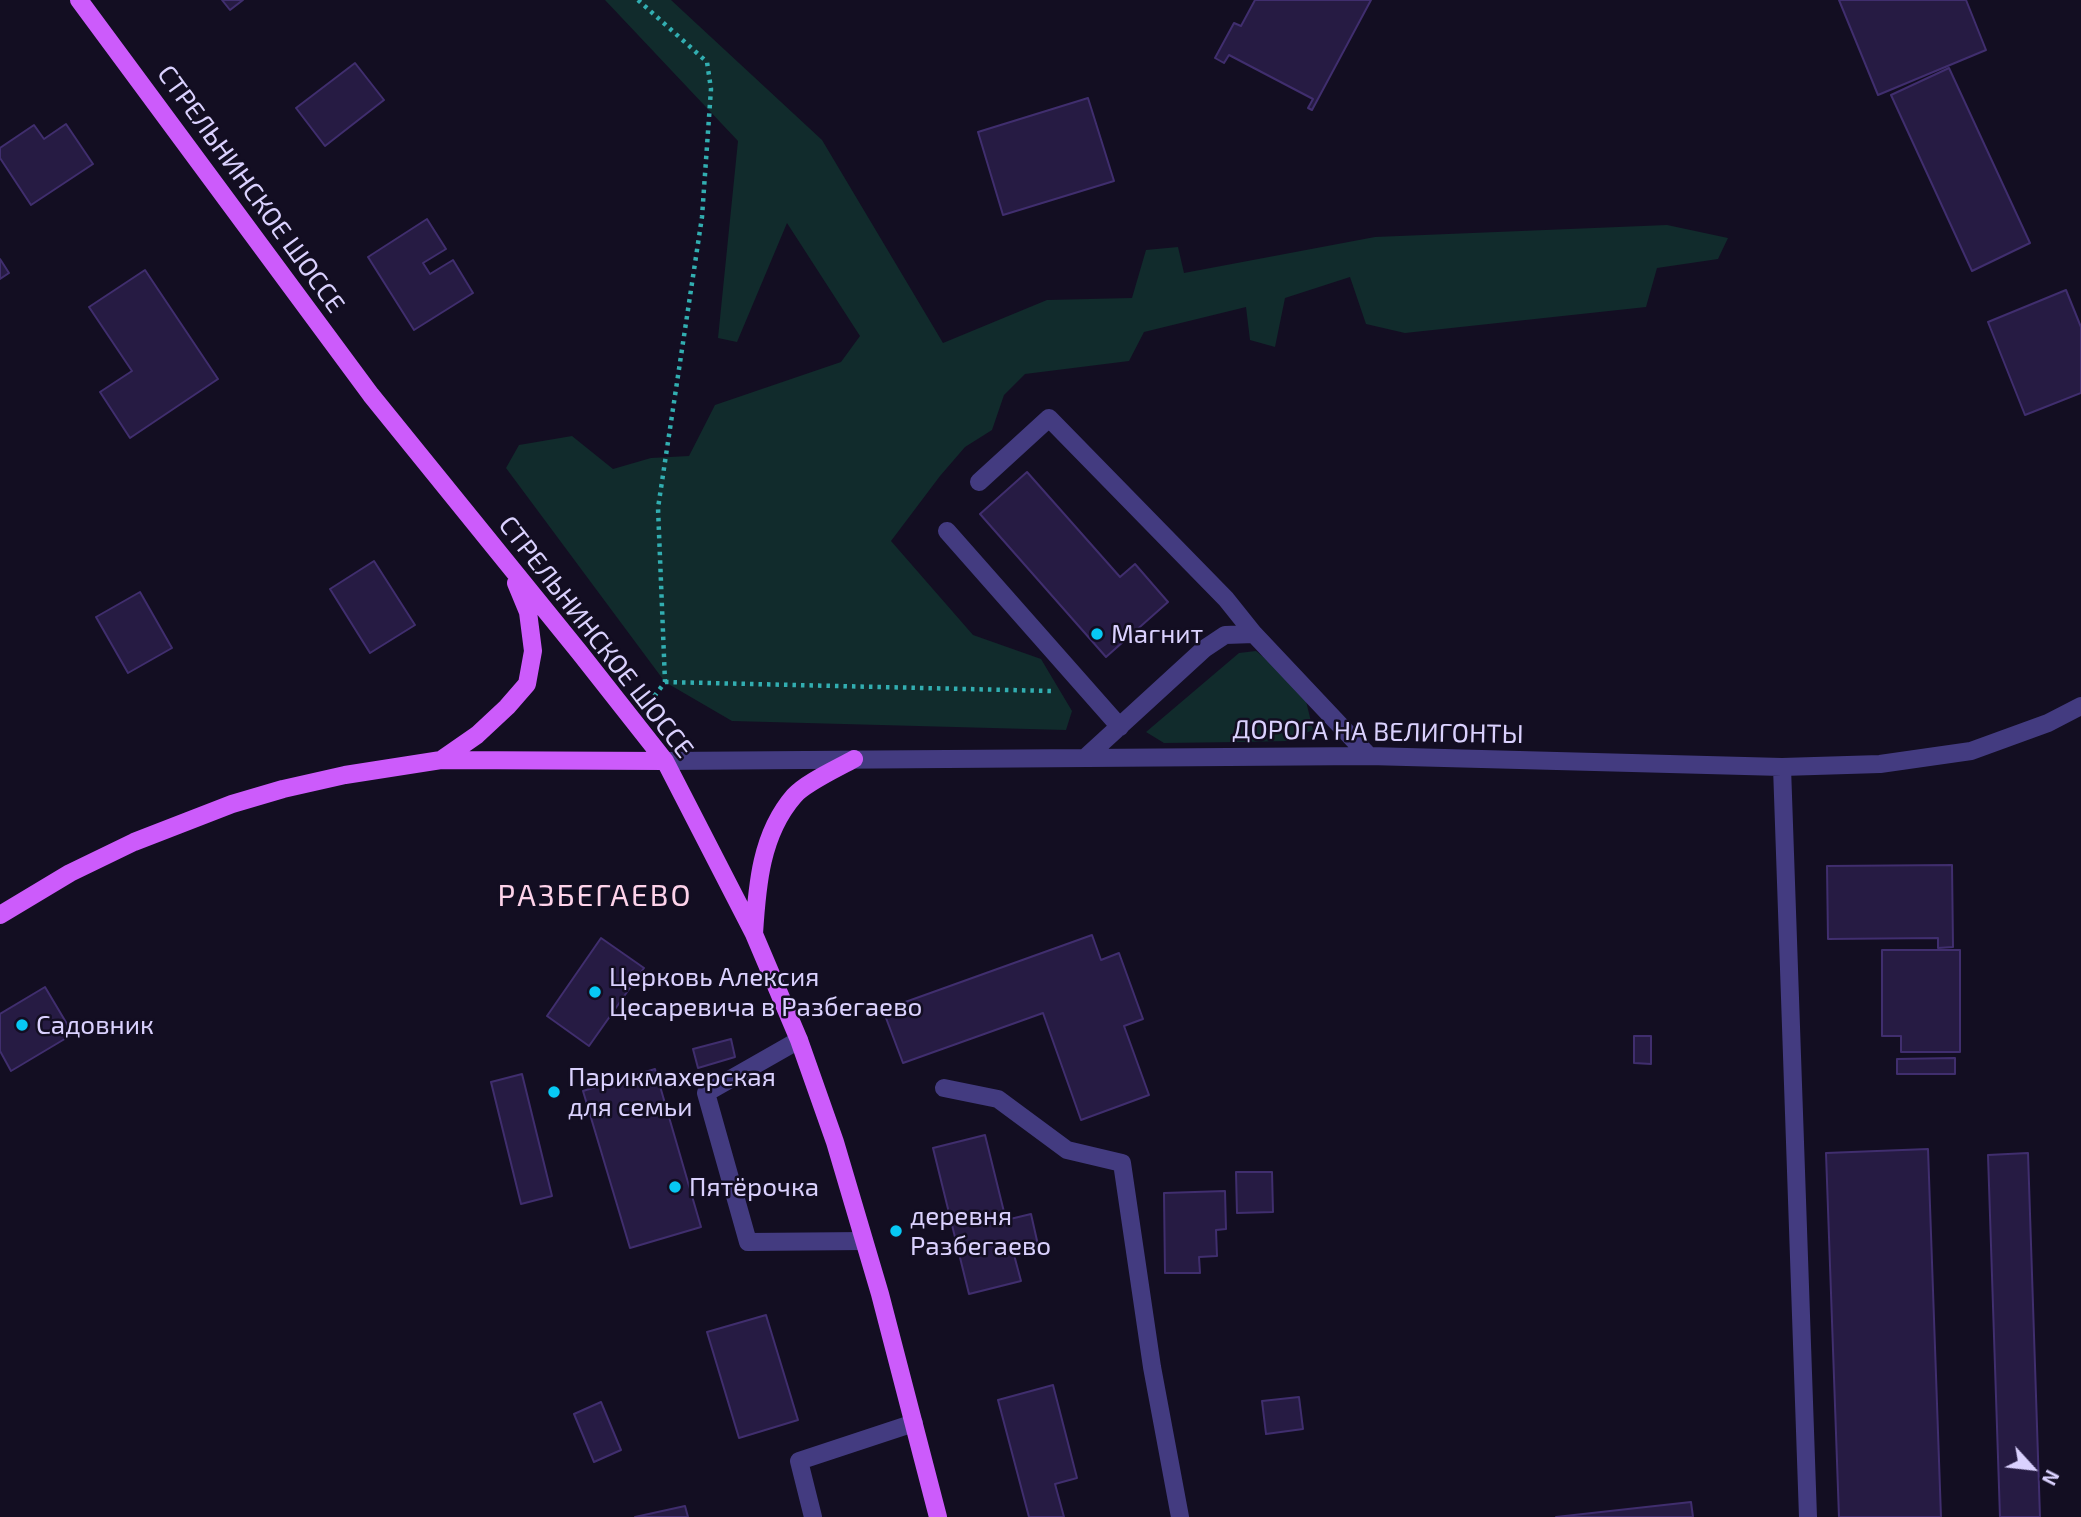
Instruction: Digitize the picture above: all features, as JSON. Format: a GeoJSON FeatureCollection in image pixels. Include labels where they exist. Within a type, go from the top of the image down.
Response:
{"type":"FeatureCollection","features":[{"type":"Feature","properties":{"kind":"main road","name":"СТРЕЛЬНИНСКОЕ ШОССЕ"},"geometry":{"type":"LineString","coordinates":[[79,0],[371,395],[665,761],[754,934],[799,1040],[835,1142],[864,1241],[938,1517]]}},
{"type":"Feature","properties":{"kind":"main road"},"geometry":{"type":"LineString","coordinates":[[442,760],[487,725],[527,684],[533,651],[528,612],[510,567]]}},
{"type":"Feature","properties":{"kind":"main road"},"geometry":{"type":"LineString","coordinates":[[754,934],[762,857],[776,822],[795,794],[854,759]]}},
{"type":"Feature","properties":{"kind":"main road"},"geometry":{"type":"LineString","coordinates":[[0,915],[70,873],[134,842],[232,804],[283,789],[345,775],[442,760],[665,761]]}},
{"type":"Feature","properties":{"kind":"street"},"geometry":{"type":"LineString","coordinates":[[979,482],[1049,418],[1226,599],[1254,634],[1369,755]]}},
{"type":"Feature","properties":{"kind":"street"},"geometry":{"type":"LineString","coordinates":[[947,531],[1120,727]]}},
{"type":"Feature","properties":{"kind":"street"},"geometry":{"type":"LineString","coordinates":[[1085,758],[1205,649],[1226,635],[1254,634]]}},
{"type":"Feature","properties":{"kind":"street","name":"ДОРОГА НА ВЕЛИГОНТЫ"},"geometry":{"type":"LineString","coordinates":[[665,761],[1369,755],[1782,766],[1880,764],[1971,751],[2048,723],[2081,706]]}},
{"type":"Feature","properties":{"kind":"street"},"geometry":{"type":"LineString","coordinates":[[1782,766],[1808,1517]]}},
{"type":"Feature","properties":{"kind":"street"},"geometry":{"type":"LineString","coordinates":[[799,1040],[706,1093],[748,1242],[864,1241]]}},
{"type":"Feature","properties":{"kind":"street"},"geometry":{"type":"LineString","coordinates":[[944,1088],[998,1099],[1067,1150],[1122,1164],[1152,1367],[1180,1517]]}},
{"type":"Feature","properties":{"kind":"street"},"geometry":{"type":"LineString","coordinates":[[813,1517],[799,1461],[914,1423]]}},
{"type":"Feature","properties":{"kind":"path"},"geometry":{"type":"LineString","coordinates":[[634,722],[665,682],[658,508],[702,217],[711,89],[707,62],[638,0]]}},
{"type":"Feature","properties":{"kind":"path"},"geometry":{"type":"LineString","coordinates":[[665,682],[1088,691]]}},
{"type":"Feature","properties":{"kind":"green space"},"geometry":{"type":"Polygon","coordinates":[[[605,0],[671,0],[822,140],[943,343],[1047,300],[1132,298],[1146,250],[1178,247],[1184,273],[1375,237],[1667,225],[1728,238],[1718,259],[1657,268],[1646,307],[1405,333],[1366,324],[1350,277],[1285,298],[1275,347],[1250,340],[1246,307],[1144,332],[1129,361],[1025,374],[1004,395],[992,430],[965,447],[891,541],[973,635],[1041,659],[1072,711],[1066,730],[732,721],[665,682],[506,468],[519,445],[572,436],[613,469],[651,458],[689,456],[715,405],[841,362],[860,336],[787,223],[737,342],[718,338],[738,141],[605,0]]]}},
{"type":"Feature","properties":{"kind":"green space"},"geometry":{"type":"Polygon","coordinates":[[[1256,651],[1278,669],[1306,701],[1313,730],[1287,741],[1164,743],[1146,732],[1239,653],[1256,651]]]}},
{"type":"Feature","properties":{"kind":"building"},"geometry":{"type":"Polygon","coordinates":[[[222,0],[243,0],[230,10],[222,0]]]}},
{"type":"Feature","properties":{"kind":"building"},"geometry":{"type":"Polygon","coordinates":[[[1255,0],[1371,0],[1312,110],[1308,108],[1313,99],[1229,55],[1224,63],[1215,58],[1234,23],[1241,26],[1255,0]]]}},
{"type":"Feature","properties":{"kind":"building"},"geometry":{"type":"Polygon","coordinates":[[[1839,0],[1966,0],[1986,50],[1878,95],[1839,0]]]}},
{"type":"Feature","properties":{"kind":"building"},"geometry":{"type":"Polygon","coordinates":[[[355,63],[384,100],[325,146],[296,108],[355,63]]]}},
{"type":"Feature","properties":{"kind":"building"},"geometry":{"type":"Polygon","coordinates":[[[1949,68],[2030,243],[1972,271],[1891,95],[1949,68]]]}},
{"type":"Feature","properties":{"kind":"building"},"geometry":{"type":"Polygon","coordinates":[[[1088,98],[1114,181],[1003,215],[978,132],[1088,98]]]}},
{"type":"Feature","properties":{"kind":"building"},"geometry":{"type":"Polygon","coordinates":[[[66,124],[93,164],[31,205],[0,158],[0,148],[34,125],[44,139],[66,124]]]}},
{"type":"Feature","properties":{"kind":"building"},"geometry":{"type":"Polygon","coordinates":[[[427,219],[446,249],[423,263],[430,274],[453,260],[473,293],[414,330],[368,257],[427,219]]]}},
{"type":"Feature","properties":{"kind":"building"},"geometry":{"type":"Polygon","coordinates":[[[0,259],[9,273],[0,279],[0,259]]]}},
{"type":"Feature","properties":{"kind":"building"},"geometry":{"type":"Polygon","coordinates":[[[145,270],[218,379],[130,438],[100,392],[132,371],[89,307],[145,270]]]}},
{"type":"Feature","properties":{"kind":"building"},"geometry":{"type":"Polygon","coordinates":[[[2066,290],[2081,327],[2081,393],[2025,415],[1988,322],[2066,290]]]}},
{"type":"Feature","properties":{"kind":"building"},"geometry":{"type":"Polygon","coordinates":[[[1027,472],[1120,577],[1135,564],[1168,602],[1106,657],[980,514],[1027,472]]]}},
{"type":"Feature","properties":{"kind":"building"},"geometry":{"type":"Polygon","coordinates":[[[374,561],[415,625],[370,653],[330,589],[374,561]]]}},
{"type":"Feature","properties":{"kind":"building"},"geometry":{"type":"Polygon","coordinates":[[[140,592],[172,648],[128,673],[96,617],[140,592]]]}},
{"type":"Feature","properties":{"kind":"building"},"geometry":{"type":"Polygon","coordinates":[[[1952,865],[1953,947],[1938,948],[1938,938],[1828,939],[1827,866],[1952,865]]]}},
{"type":"Feature","properties":{"kind":"building"},"geometry":{"type":"Polygon","coordinates":[[[1092,935],[1101,960],[1119,953],[1143,1019],[1124,1026],[1149,1095],[1081,1120],[1043,1013],[903,1063],[883,1010],[1092,935]]]}},
{"type":"Feature","properties":{"kind":"building","name":"Церковь Алексия Цесаревича в Разбегаево"},"geometry":{"type":"Polygon","coordinates":[[[601,938],[644,968],[589,1046],[547,1016],[601,938]]]}},
{"type":"Feature","properties":{"kind":"building"},"geometry":{"type":"Polygon","coordinates":[[[1882,950],[1960,950],[1960,1052],[1901,1052],[1901,1036],[1882,1036],[1882,950]]]}},
{"type":"Feature","properties":{"kind":"building"},"geometry":{"type":"Polygon","coordinates":[[[45,987],[73,1034],[11,1071],[0,1051],[0,1014],[45,987]]]}},
{"type":"Feature","properties":{"kind":"building"},"geometry":{"type":"Polygon","coordinates":[[[1634,1036],[1651,1036],[1651,1064],[1634,1063],[1634,1036]]]}},
{"type":"Feature","properties":{"kind":"building"},"geometry":{"type":"Polygon","coordinates":[[[731,1039],[735,1057],[698,1068],[693,1049],[731,1039]]]}},
{"type":"Feature","properties":{"kind":"building"},"geometry":{"type":"Polygon","coordinates":[[[1955,1058],[1955,1074],[1897,1074],[1897,1059],[1955,1058]]]}},
{"type":"Feature","properties":{"kind":"building"},"geometry":{"type":"Polygon","coordinates":[[[655,1069],[701,1227],[630,1248],[583,1091],[655,1069]]]}},
{"type":"Feature","properties":{"kind":"building"},"geometry":{"type":"Polygon","coordinates":[[[522,1074],[552,1196],[521,1204],[491,1082],[522,1074]]]}},
{"type":"Feature","properties":{"kind":"building"},"geometry":{"type":"Polygon","coordinates":[[[985,1135],[1006,1220],[1031,1214],[1038,1245],[1013,1251],[1021,1281],[969,1294],[933,1148],[985,1135]]]}},
{"type":"Feature","properties":{"kind":"building"},"geometry":{"type":"Polygon","coordinates":[[[1928,1149],[1941,1517],[1839,1517],[1826,1153],[1928,1149]]]}},
{"type":"Feature","properties":{"kind":"building"},"geometry":{"type":"Polygon","coordinates":[[[2028,1153],[2040,1517],[2000,1517],[1988,1155],[2028,1153]]]}},
{"type":"Feature","properties":{"kind":"building"},"geometry":{"type":"Polygon","coordinates":[[[1236,1172],[1272,1172],[1273,1212],[1237,1213],[1236,1172]]]}},
{"type":"Feature","properties":{"kind":"building"},"geometry":{"type":"Polygon","coordinates":[[[1225,1191],[1226,1229],[1216,1230],[1217,1256],[1199,1257],[1200,1273],[1165,1273],[1164,1193],[1225,1191]]]}},
{"type":"Feature","properties":{"kind":"building"},"geometry":{"type":"Polygon","coordinates":[[[766,1315],[798,1420],[739,1438],[707,1332],[766,1315]]]}},
{"type":"Feature","properties":{"kind":"building"},"geometry":{"type":"Polygon","coordinates":[[[1053,1385],[1077,1478],[1055,1484],[1064,1517],[1029,1517],[998,1400],[1053,1385]]]}},
{"type":"Feature","properties":{"kind":"building"},"geometry":{"type":"Polygon","coordinates":[[[1299,1397],[1303,1429],[1266,1434],[1262,1401],[1299,1397]]]}},
{"type":"Feature","properties":{"kind":"building"},"geometry":{"type":"Polygon","coordinates":[[[601,1402],[621,1450],[594,1462],[574,1414],[601,1402]]]}},
{"type":"Feature","properties":{"kind":"building"},"geometry":{"type":"Polygon","coordinates":[[[1691,1502],[1693,1517],[1556,1517],[1691,1502]]]}},
{"type":"Feature","properties":{"kind":"building"},"geometry":{"type":"Polygon","coordinates":[[[685,1506],[688,1517],[635,1517],[685,1506]]]}},
{"type":"Feature","properties":{"kind":"place","name":"Магнит"},"geometry":{"type":"Point","coordinates":[1097,634]}},
{"type":"Feature","properties":{"kind":"place","name":"Церковь Алексия Цесаревича в Разбегаево"},"geometry":{"type":"Point","coordinates":[595,992]}},
{"type":"Feature","properties":{"kind":"place","name":"Садовник"},"geometry":{"type":"Point","coordinates":[22,1025]}},
{"type":"Feature","properties":{"kind":"place","name":"Парикмахерская для семьи"},"geometry":{"type":"Point","coordinates":[554,1092]}},
{"type":"Feature","properties":{"kind":"place","name":"Пятёрочка"},"geometry":{"type":"Point","coordinates":[675,1187]}},
{"type":"Feature","properties":{"kind":"place","name":"деревня Разбегаево"},"geometry":{"type":"Point","coordinates":[896,1231]}},
{"type":"Feature","properties":{"kind":"district","name":"РАЗБЕГАЕВО"},"geometry":{"type":"Point","coordinates":[595,896]}}]}
